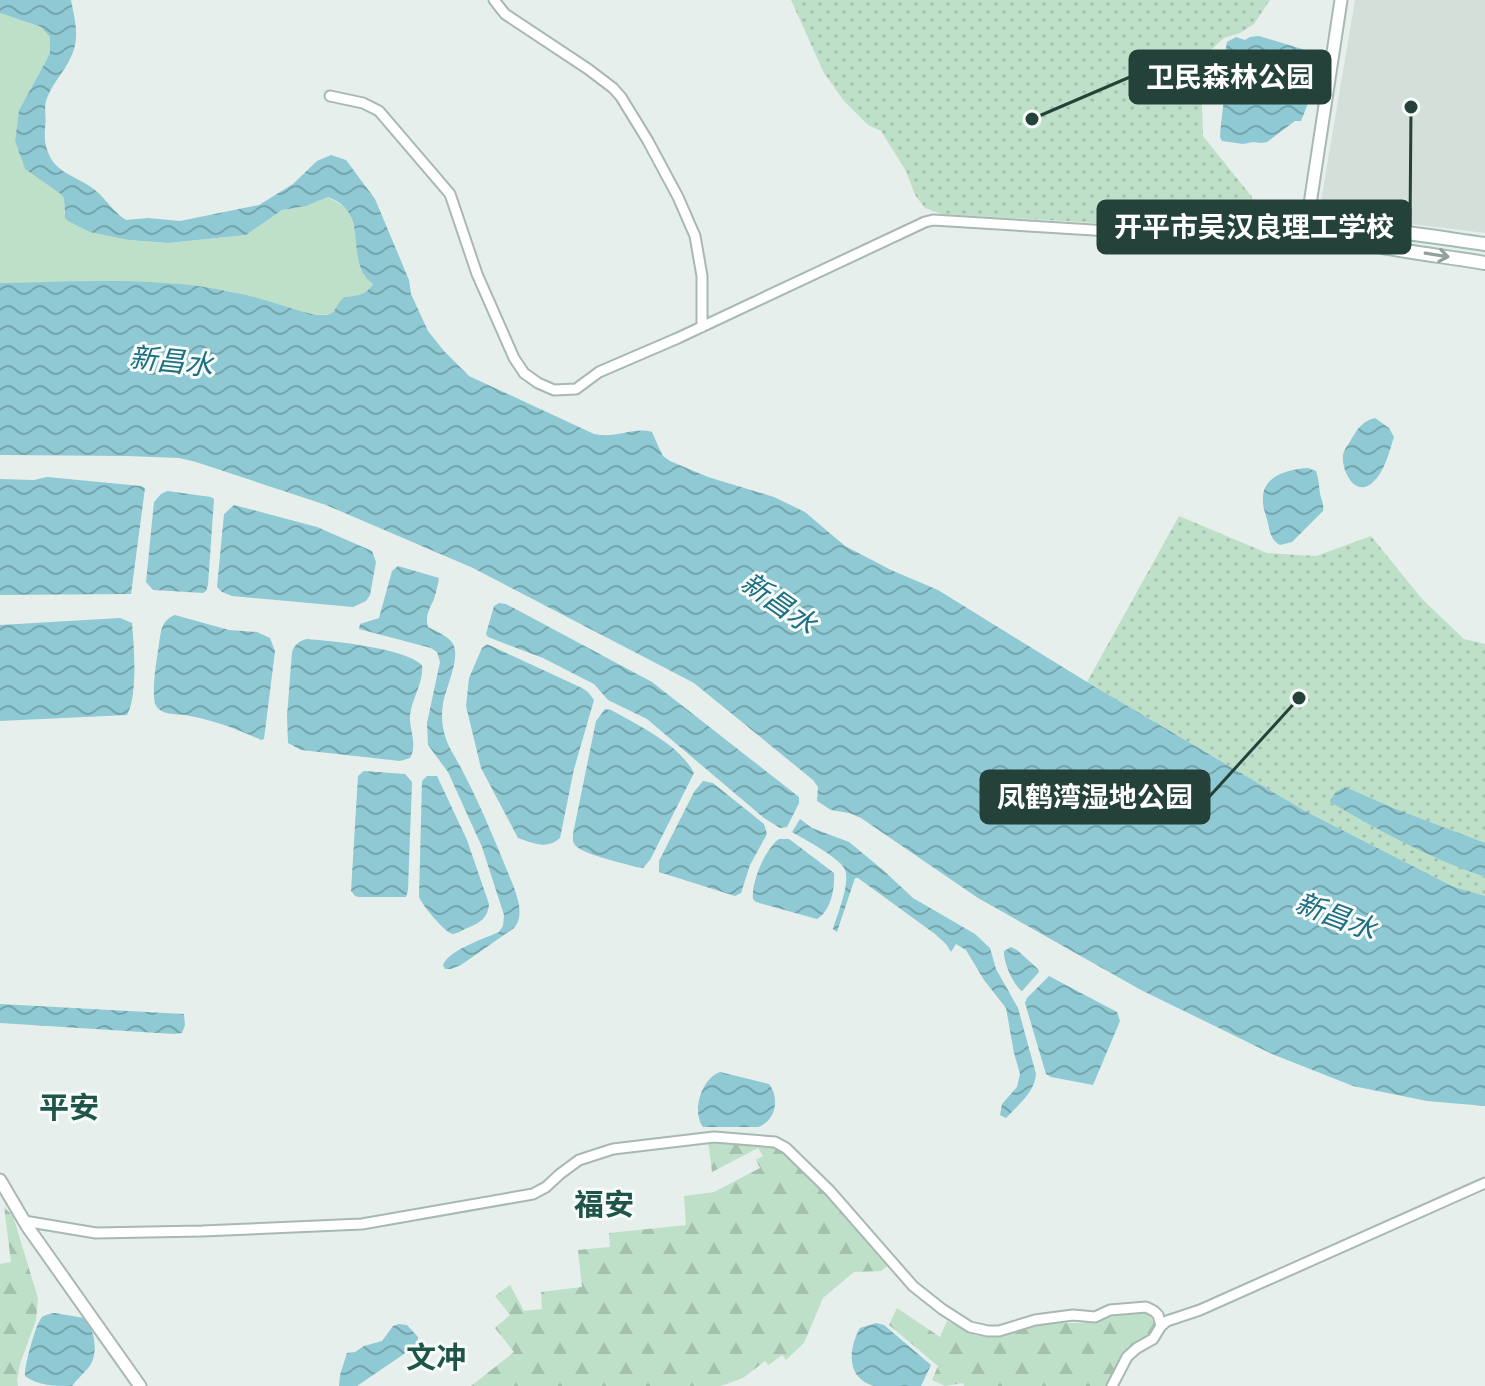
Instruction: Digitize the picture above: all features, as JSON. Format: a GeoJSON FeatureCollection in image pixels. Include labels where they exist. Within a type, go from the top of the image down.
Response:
{"type":"FeatureCollection","features":[{"type":"Feature","properties":{"kind":"main road"},"geometry":{"type":"LineString","coordinates":[[1307,224],[1393,230],[1485,244]]}},
{"type":"Feature","properties":{"kind":"main road"},"geometry":{"type":"LineString","coordinates":[[1307,224],[1326,233],[1390,248],[1485,263]]}},
{"type":"Feature","properties":{"kind":"street"},"geometry":{"type":"LineString","coordinates":[[494,0],[505,14],[588,69],[621,97],[678,197],[695,236],[702,276],[702,327]]}},
{"type":"Feature","properties":{"kind":"street"},"geometry":{"type":"LineString","coordinates":[[330,96],[363,103],[379,111],[450,194],[477,274],[514,358],[524,373],[554,390],[576,389],[599,372],[933,220],[1158,234],[1233,232],[1307,224],[1341,0]]}},
{"type":"Feature","properties":{"kind":"street"},"geometry":{"type":"LineString","coordinates":[[24,1221],[96,1233],[362,1224],[533,1194],[579,1160],[613,1149],[714,1137],[775,1142],[786,1148],[830,1191],[913,1286],[970,1327],[999,1331],[1035,1320],[1073,1315],[1095,1317],[1110,1310],[1146,1307],[1158,1315],[1161,1326]]}},
{"type":"Feature","properties":{"kind":"street"},"geometry":{"type":"LineString","coordinates":[[0,1180],[24,1221],[140,1386]]}},
{"type":"Feature","properties":{"kind":"street"},"geometry":{"type":"LineString","coordinates":[[1112,1386],[1127,1357],[1153,1339],[1167,1321],[1200,1310],[1485,1183]]}},
{"type":"Feature","properties":{"kind":"shaded area"},"geometry":{"type":"Polygon","coordinates":[[[1355,0],[1485,0],[1485,233],[1319,213],[1355,0]]]}},
{"type":"Feature","properties":{"kind":"green space"},"geometry":{"type":"Polygon","coordinates":[[[791,0],[1270,0],[1254,24],[1224,38],[1212,49],[1202,106],[1203,136],[1252,197],[1255,210],[1248,220],[1210,226],[1172,227],[942,214],[925,208],[881,131],[868,125],[844,101],[824,73],[791,0]]]}},
{"type":"Feature","properties":{"kind":"green space"},"geometry":{"type":"Polygon","coordinates":[[[0,13],[41,27],[50,37],[50,52],[19,110],[15,141],[25,169],[61,193],[64,213],[129,240],[168,243],[246,235],[282,210],[328,197],[350,213],[358,243],[358,259],[373,284],[361,294],[344,297],[332,314],[315,315],[230,291],[180,285],[127,282],[0,283],[0,13]]]}},
{"type":"Feature","properties":{"kind":"green space"},"geometry":{"type":"Polygon","coordinates":[[[1179,516],[1267,553],[1316,556],[1371,536],[1422,599],[1464,639],[1485,644],[1485,897],[1454,887],[1307,812],[1087,682],[1179,516]]]}},
{"type":"Feature","properties":{"kind":"green space"},"geometry":{"type":"Polygon","coordinates":[[[708,1141],[771,1144],[783,1149],[829,1194],[890,1264],[881,1271],[854,1272],[823,1298],[804,1343],[786,1360],[782,1355],[769,1365],[765,1361],[743,1378],[721,1386],[471,1386],[514,1352],[495,1328],[510,1315],[495,1296],[510,1285],[524,1311],[542,1309],[541,1292],[582,1287],[578,1250],[610,1247],[609,1233],[686,1225],[684,1196],[714,1192],[760,1168],[756,1160],[763,1156],[758,1148],[712,1172],[708,1141]]]}},
{"type":"Feature","properties":{"kind":"green space"},"geometry":{"type":"Polygon","coordinates":[[[4,1207],[13,1216],[38,1298],[36,1320],[20,1364],[18,1386],[0,1386],[0,1264],[11,1262],[4,1207]]]}},
{"type":"Feature","properties":{"kind":"green space"},"geometry":{"type":"Polygon","coordinates":[[[897,1308],[940,1337],[947,1321],[975,1335],[998,1337],[1038,1323],[1096,1323],[1121,1313],[1146,1313],[1155,1326],[1151,1336],[1129,1351],[1110,1386],[964,1386],[963,1383],[945,1386],[932,1380],[938,1366],[889,1325],[897,1308]]]}},
{"type":"Feature","properties":{"kind":"water","name":"新昌水"},"geometry":{"type":"Polygon","coordinates":[[[0,0],[71,0],[76,24],[75,43],[72,56],[46,102],[46,146],[58,167],[95,190],[126,220],[148,218],[180,221],[259,205],[293,184],[317,161],[331,155],[346,160],[375,199],[428,331],[469,376],[594,434],[610,435],[638,430],[652,432],[663,456],[670,461],[708,477],[774,497],[805,512],[845,546],[938,590],[1307,812],[1454,887],[1485,896],[1485,1106],[1427,1101],[1353,1086],[1272,1054],[1141,990],[978,898],[861,818],[831,810],[817,801],[818,787],[813,780],[694,683],[473,568],[326,505],[196,462],[179,458],[127,456],[0,455],[0,283],[117,281],[175,284],[242,294],[315,315],[334,312],[344,297],[361,294],[373,284],[364,275],[359,263],[350,214],[342,204],[328,197],[306,206],[282,210],[246,235],[168,243],[129,240],[90,232],[68,221],[65,218],[64,198],[25,169],[15,141],[19,110],[50,52],[50,37],[41,27],[0,13],[0,0]]]}},
{"type":"Feature","properties":{"kind":"water"},"geometry":{"type":"Polygon","coordinates":[[[1259,36],[1309,51],[1308,79],[1311,82],[1307,106],[1301,121],[1295,121],[1267,142],[1243,144],[1222,141],[1227,42],[1236,37],[1245,40],[1259,36]]]}},
{"type":"Feature","properties":{"kind":"water"},"geometry":{"type":"Polygon","coordinates":[[[1375,418],[1389,428],[1394,437],[1380,473],[1372,483],[1360,487],[1350,480],[1343,455],[1359,428],[1375,418]]]}},
{"type":"Feature","properties":{"kind":"water"},"geometry":{"type":"Polygon","coordinates":[[[1308,468],[1316,471],[1323,511],[1292,542],[1280,545],[1270,533],[1263,504],[1264,490],[1279,475],[1308,468]]]}},
{"type":"Feature","properties":{"kind":"water"},"geometry":{"type":"Polygon","coordinates":[[[47,477],[145,488],[131,594],[0,595],[0,479],[34,480],[47,477]]]}},
{"type":"Feature","properties":{"kind":"water"},"geometry":{"type":"Polygon","coordinates":[[[167,491],[214,499],[208,585],[203,593],[153,590],[146,582],[154,502],[167,491]]]}},
{"type":"Feature","properties":{"kind":"water"},"geometry":{"type":"Polygon","coordinates":[[[234,505],[317,527],[372,551],[376,562],[366,601],[353,607],[232,596],[222,592],[217,587],[224,514],[234,505]]]}},
{"type":"Feature","properties":{"kind":"water"},"geometry":{"type":"Polygon","coordinates":[[[398,566],[439,578],[428,613],[428,627],[448,639],[455,650],[444,698],[442,723],[449,747],[485,818],[519,905],[519,917],[514,928],[451,969],[445,969],[443,965],[447,959],[460,949],[499,932],[504,915],[482,847],[448,772],[428,745],[427,723],[440,662],[437,652],[359,629],[360,624],[379,618],[392,571],[398,566]]]}},
{"type":"Feature","properties":{"kind":"water"},"geometry":{"type":"Polygon","coordinates":[[[499,603],[652,682],[799,797],[787,827],[780,828],[764,818],[647,719],[608,700],[594,684],[543,658],[488,637],[486,634],[494,606],[499,603]]]}},
{"type":"Feature","properties":{"kind":"water"},"geometry":{"type":"Polygon","coordinates":[[[175,615],[229,630],[257,632],[270,638],[275,651],[264,739],[204,719],[165,713],[156,706],[154,679],[160,634],[166,621],[175,615]]]}},
{"type":"Feature","properties":{"kind":"water"},"geometry":{"type":"Polygon","coordinates":[[[120,618],[132,623],[133,633],[134,683],[127,715],[0,721],[0,625],[120,618]]]}},
{"type":"Feature","properties":{"kind":"water"},"geometry":{"type":"Polygon","coordinates":[[[307,639],[385,650],[422,665],[410,715],[413,742],[410,758],[400,761],[301,750],[288,743],[292,652],[298,643],[307,639]]]}},
{"type":"Feature","properties":{"kind":"water"},"geometry":{"type":"Polygon","coordinates":[[[487,644],[582,688],[594,700],[574,769],[560,838],[550,844],[518,838],[481,768],[466,706],[469,678],[482,648],[487,644]]]}},
{"type":"Feature","properties":{"kind":"water"},"geometry":{"type":"Polygon","coordinates":[[[605,709],[669,745],[694,773],[643,868],[588,853],[573,841],[596,721],[605,709]]]}},
{"type":"Feature","properties":{"kind":"water"},"geometry":{"type":"Polygon","coordinates":[[[364,771],[405,774],[412,782],[406,897],[359,897],[351,891],[358,776],[364,771]]]}},
{"type":"Feature","properties":{"kind":"water"},"geometry":{"type":"Polygon","coordinates":[[[427,776],[437,776],[467,840],[489,904],[482,920],[454,934],[440,924],[419,897],[422,781],[427,776]]]}},
{"type":"Feature","properties":{"kind":"water"},"geometry":{"type":"Polygon","coordinates":[[[703,781],[713,783],[764,824],[767,834],[750,865],[741,893],[735,896],[659,872],[659,861],[694,792],[703,781]]]}},
{"type":"Feature","properties":{"kind":"water"},"geometry":{"type":"Polygon","coordinates":[[[1345,787],[1485,843],[1485,877],[1406,844],[1330,802],[1336,792],[1345,787]]]}},
{"type":"Feature","properties":{"kind":"water"},"geometry":{"type":"Polygon","coordinates":[[[800,819],[812,828],[849,842],[913,898],[975,934],[990,948],[996,969],[1018,1008],[1036,1074],[1029,1092],[1006,1118],[1000,1115],[1002,1104],[1017,1087],[1020,1074],[1006,1008],[966,950],[956,944],[951,952],[935,934],[858,878],[855,878],[837,932],[833,929],[845,889],[846,873],[835,859],[792,832],[800,819]]]}},
{"type":"Feature","properties":{"kind":"water"},"geometry":{"type":"Polygon","coordinates":[[[779,839],[789,839],[834,873],[831,899],[826,911],[817,919],[753,899],[760,867],[779,839]]]}},
{"type":"Feature","properties":{"kind":"water"},"geometry":{"type":"Polygon","coordinates":[[[1011,947],[1039,972],[1022,991],[1005,961],[1004,951],[1011,947]]]}},
{"type":"Feature","properties":{"kind":"water"},"geometry":{"type":"Polygon","coordinates":[[[1049,976],[1117,1012],[1120,1021],[1093,1085],[1046,1074],[1025,1003],[1049,976]]]}},
{"type":"Feature","properties":{"kind":"water"},"geometry":{"type":"Polygon","coordinates":[[[0,1004],[184,1014],[185,1025],[182,1033],[174,1034],[0,1023],[0,1004]]]}},
{"type":"Feature","properties":{"kind":"water"},"geometry":{"type":"Polygon","coordinates":[[[720,1072],[769,1084],[775,1102],[769,1120],[758,1127],[703,1127],[698,1112],[700,1096],[708,1081],[720,1072]]]}},
{"type":"Feature","properties":{"kind":"water"},"geometry":{"type":"Polygon","coordinates":[[[55,1313],[84,1318],[93,1335],[95,1349],[92,1362],[72,1386],[41,1384],[25,1376],[28,1355],[40,1321],[43,1316],[55,1313]]]}},
{"type":"Feature","properties":{"kind":"water"},"geometry":{"type":"Polygon","coordinates":[[[876,1323],[884,1325],[931,1365],[921,1386],[875,1386],[859,1377],[854,1370],[852,1354],[856,1336],[860,1328],[876,1323]]]}},
{"type":"Feature","properties":{"kind":"water"},"geometry":{"type":"Polygon","coordinates":[[[407,1325],[418,1337],[417,1345],[357,1386],[339,1386],[347,1353],[382,1341],[393,1326],[407,1325]]]}},
{"type":"Feature","properties":{"kind":"place","name":"开平市吴汉良理工学校"},"geometry":{"type":"Point","coordinates":[1411,107]}},
{"type":"Feature","properties":{"kind":"place","name":"卫民森林公园"},"geometry":{"type":"Point","coordinates":[1032,119]}},
{"type":"Feature","properties":{"kind":"place","name":"凤鹤湾湿地公园"},"geometry":{"type":"Point","coordinates":[1299,698]}},
{"type":"Feature","properties":{"kind":"district","name":"平安"},"geometry":{"type":"Point","coordinates":[69,1108]}},
{"type":"Feature","properties":{"kind":"district","name":"福安"},"geometry":{"type":"Point","coordinates":[604,1205]}},
{"type":"Feature","properties":{"kind":"district","name":"文冲"},"geometry":{"type":"Point","coordinates":[436,1358]}}]}
